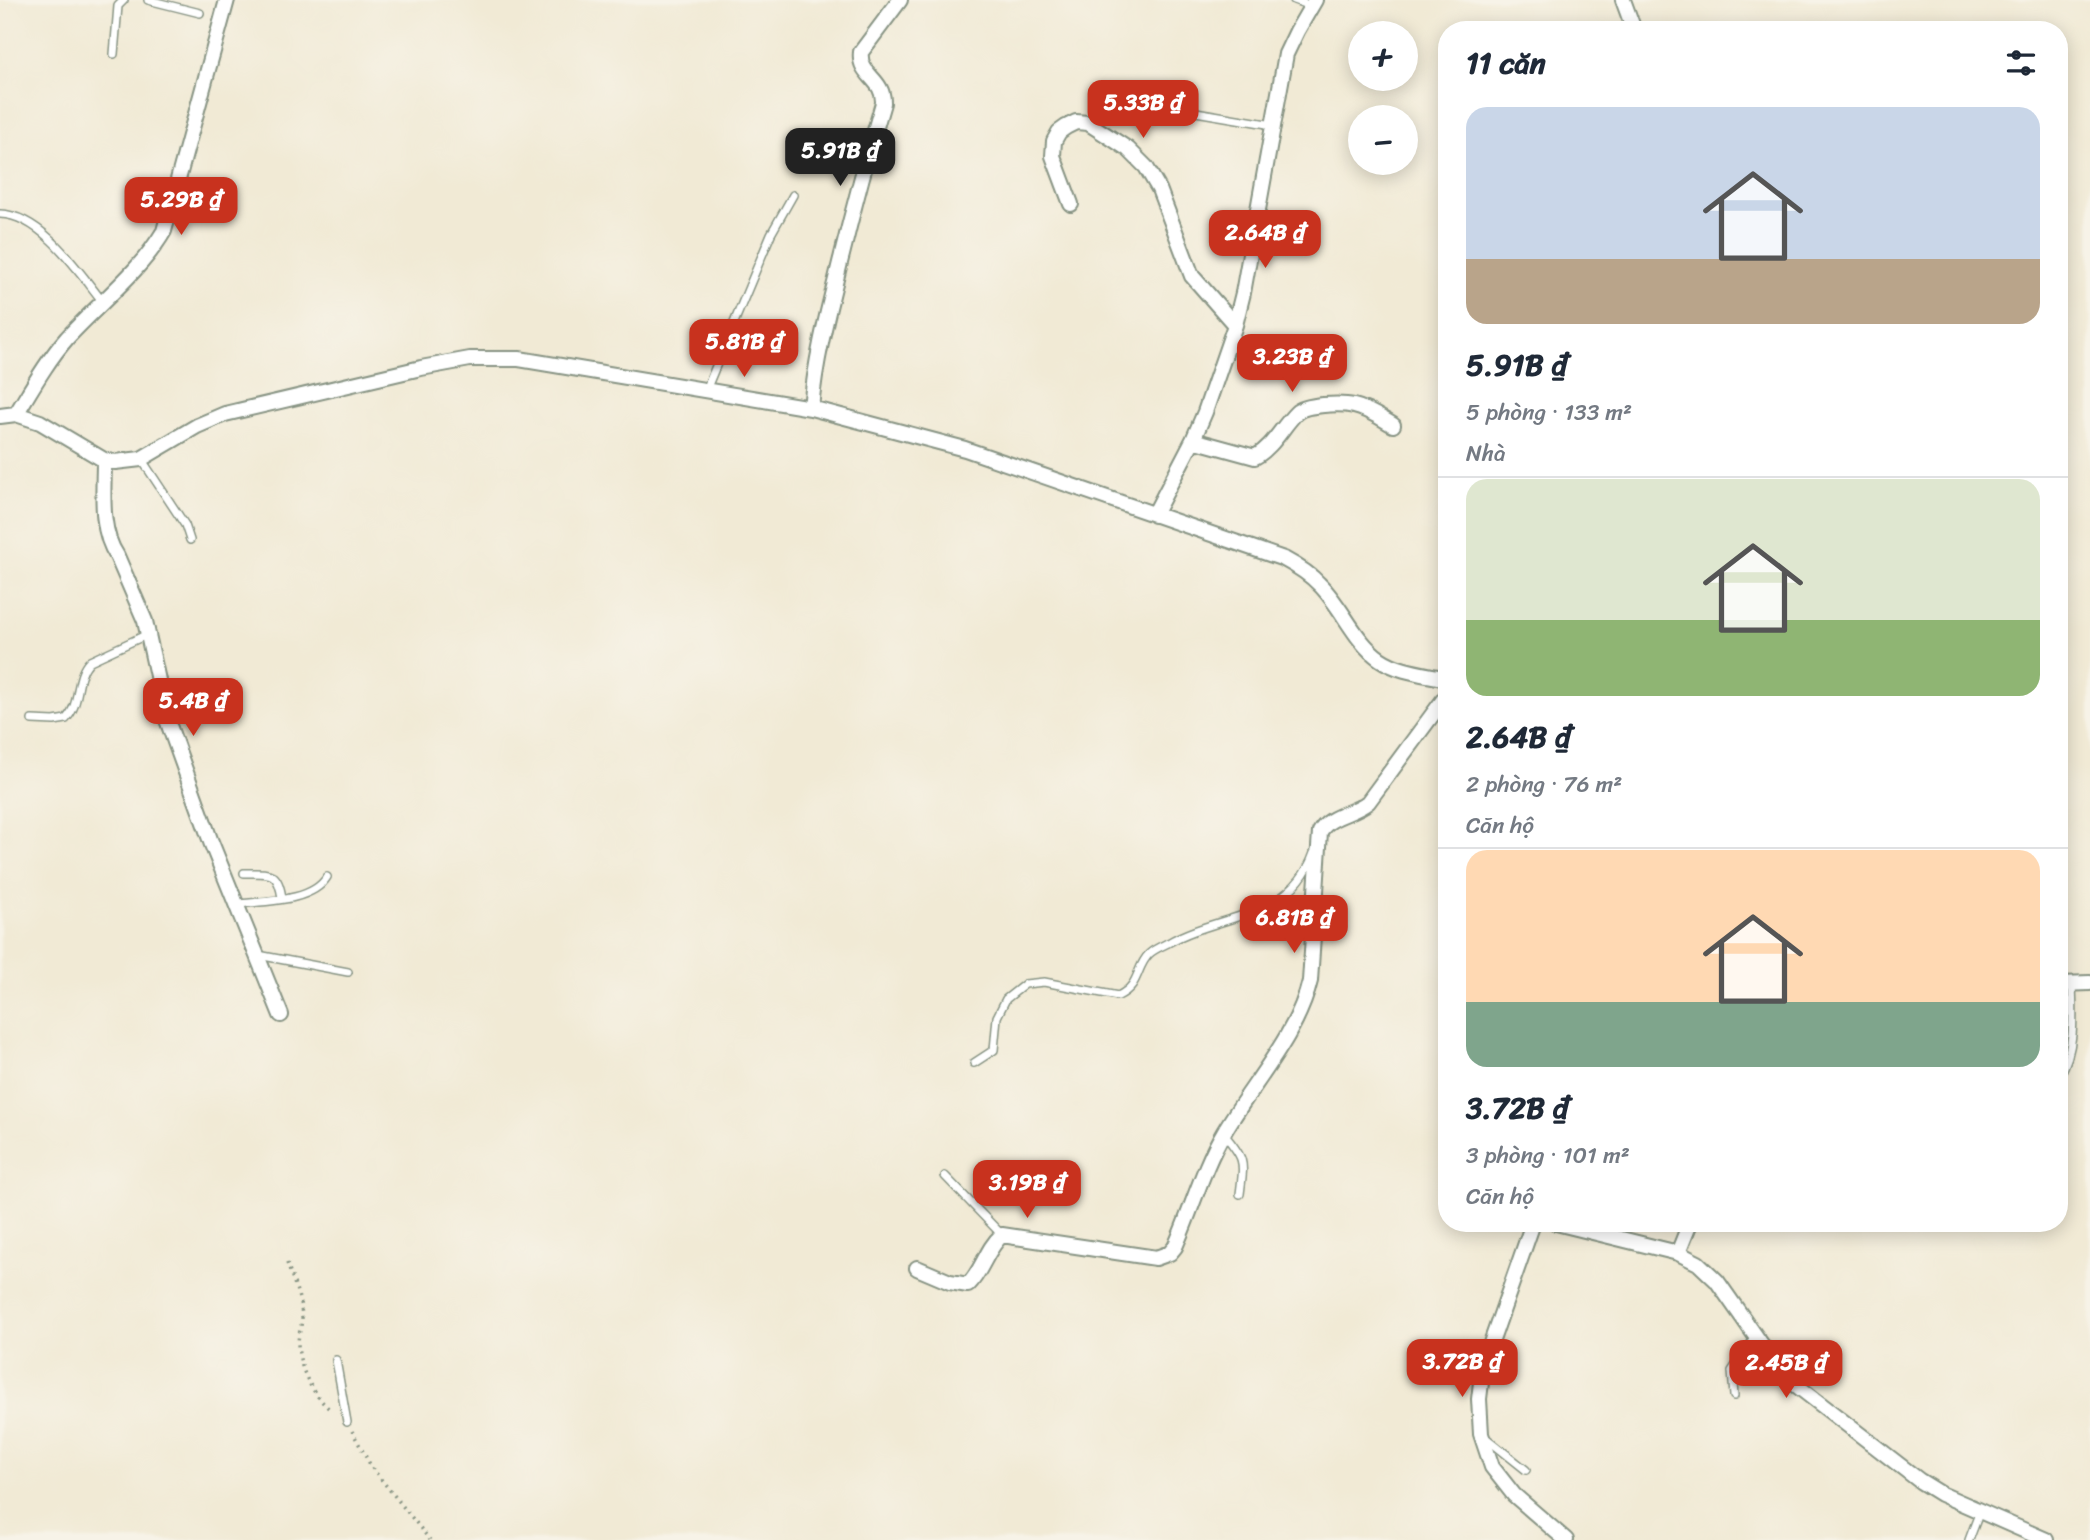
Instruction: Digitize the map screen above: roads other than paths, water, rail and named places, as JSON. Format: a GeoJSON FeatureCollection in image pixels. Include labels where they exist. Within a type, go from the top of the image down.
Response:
{"type":"FeatureCollection","features":[{"type":"Feature","properties":{"kind":"street"},"geometry":{"type":"LineString","coordinates":[[16,414],[65,340],[152,252],[164,231],[210,15],[227,0]]}},
{"type":"Feature","properties":{"kind":"street"},"geometry":{"type":"LineString","coordinates":[[811,408],[814,373],[852,214],[883,103],[883,92],[862,67],[861,52],[900,0]]}},
{"type":"Feature","properties":{"kind":"street"},"geometry":{"type":"LineString","coordinates":[[1623,0],[1631,21]]}},
{"type":"Feature","properties":{"kind":"street"},"geometry":{"type":"LineString","coordinates":[[1154,515],[1193,440],[1235,325],[1286,54],[1314,3]]}},
{"type":"Feature","properties":{"kind":"street"},"geometry":{"type":"LineString","coordinates":[[1071,204],[1054,156],[1054,141],[1059,132],[1076,122],[1088,124],[1108,136],[1128,149],[1146,167],[1159,189],[1192,276],[1235,325]]}},
{"type":"Feature","properties":{"kind":"street"},"geometry":{"type":"LineString","coordinates":[[0,416],[16,414],[40,422],[104,460],[115,462],[141,459],[197,426],[225,414],[470,359],[519,359],[811,408],[965,449],[1284,559],[1304,570],[1321,585],[1368,648],[1381,660],[1401,668],[1438,676]]}},
{"type":"Feature","properties":{"kind":"street"},"geometry":{"type":"LineString","coordinates":[[1193,440],[1255,457],[1263,452],[1302,408],[1311,407],[1353,405],[1393,425]]}},
{"type":"Feature","properties":{"kind":"street"},"geometry":{"type":"LineString","coordinates":[[104,460],[104,503],[111,547],[145,621],[166,717],[211,842],[281,1015]]}},
{"type":"Feature","properties":{"kind":"street"},"geometry":{"type":"LineString","coordinates":[[917,1268],[950,1282],[968,1285],[978,1275],[993,1243],[1002,1235],[1156,1258],[1175,1247],[1223,1133],[1305,1002],[1310,981],[1321,832],[1324,825],[1368,802],[1438,707]]}},
{"type":"Feature","properties":{"kind":"street"},"geometry":{"type":"LineString","coordinates":[[2068,984],[2090,983]]}},
{"type":"Feature","properties":{"kind":"street"},"geometry":{"type":"LineString","coordinates":[[1530,1232],[1483,1366],[1479,1399],[1481,1434],[1492,1467],[1514,1495],[1566,1540]]}},
{"type":"Feature","properties":{"kind":"street"},"geometry":{"type":"LineString","coordinates":[[1593,1232],[1678,1253],[1698,1263],[1717,1281],[1773,1361],[1792,1382],[1920,1481],[1941,1494],[2046,1540]]}},
{"type":"Feature","properties":{"kind":"street"},"geometry":{"type":"LineString","coordinates":[[1678,1253],[1686,1232]]}},
{"type":"Feature","properties":{"kind":"lane"},"geometry":{"type":"LineString","coordinates":[[114,54],[118,6],[124,0]]}},
{"type":"Feature","properties":{"kind":"lane"},"geometry":{"type":"LineString","coordinates":[[148,0],[210,15]]}},
{"type":"Feature","properties":{"kind":"lane"},"geometry":{"type":"LineString","coordinates":[[1294,0],[1314,3]]}},
{"type":"Feature","properties":{"kind":"lane"},"geometry":{"type":"LineString","coordinates":[[1153,92],[1170,105],[1192,112],[1273,125]]}},
{"type":"Feature","properties":{"kind":"lane"},"geometry":{"type":"LineString","coordinates":[[706,390],[771,234],[793,195]]}},
{"type":"Feature","properties":{"kind":"lane"},"geometry":{"type":"LineString","coordinates":[[0,214],[11,214],[38,230],[66,256],[103,302]]}},
{"type":"Feature","properties":{"kind":"lane"},"geometry":{"type":"LineString","coordinates":[[141,459],[186,525],[190,540]]}},
{"type":"Feature","properties":{"kind":"lane"},"geometry":{"type":"LineString","coordinates":[[32,720],[54,722],[66,719],[75,707],[84,667],[90,661],[148,634]]}},
{"type":"Feature","properties":{"kind":"lane"},"geometry":{"type":"LineString","coordinates":[[974,1063],[995,1050],[997,1017],[1006,999],[1025,984],[1044,982],[1118,996],[1129,990],[1148,954],[1184,933],[1266,906],[1291,890],[1308,869],[1321,832]]}},
{"type":"Feature","properties":{"kind":"lane"},"geometry":{"type":"LineString","coordinates":[[244,873],[268,873],[277,878],[282,898]]}},
{"type":"Feature","properties":{"kind":"lane"},"geometry":{"type":"LineString","coordinates":[[238,904],[307,894],[319,888],[327,877]]}},
{"type":"Feature","properties":{"kind":"lane"},"geometry":{"type":"LineString","coordinates":[[258,955],[348,972]]}},
{"type":"Feature","properties":{"kind":"lane"},"geometry":{"type":"LineString","coordinates":[[2068,998],[2073,1032],[2068,1054]]}},
{"type":"Feature","properties":{"kind":"lane"},"geometry":{"type":"LineString","coordinates":[[1223,1133],[1236,1147],[1244,1163],[1240,1194]]}},
{"type":"Feature","properties":{"kind":"lane"},"geometry":{"type":"LineString","coordinates":[[945,1176],[1002,1235]]}},
{"type":"Feature","properties":{"kind":"lane"},"geometry":{"type":"LineString","coordinates":[[1734,1395],[1732,1371],[1755,1336]]}},
{"type":"Feature","properties":{"kind":"lane"},"geometry":{"type":"LineString","coordinates":[[336,1360],[347,1422]]}},
{"type":"Feature","properties":{"kind":"lane"},"geometry":{"type":"LineString","coordinates":[[1481,1434],[1526,1469]]}},
{"type":"Feature","properties":{"kind":"lane"},"geometry":{"type":"LineString","coordinates":[[1969,1540],[1980,1511]]}}]}
